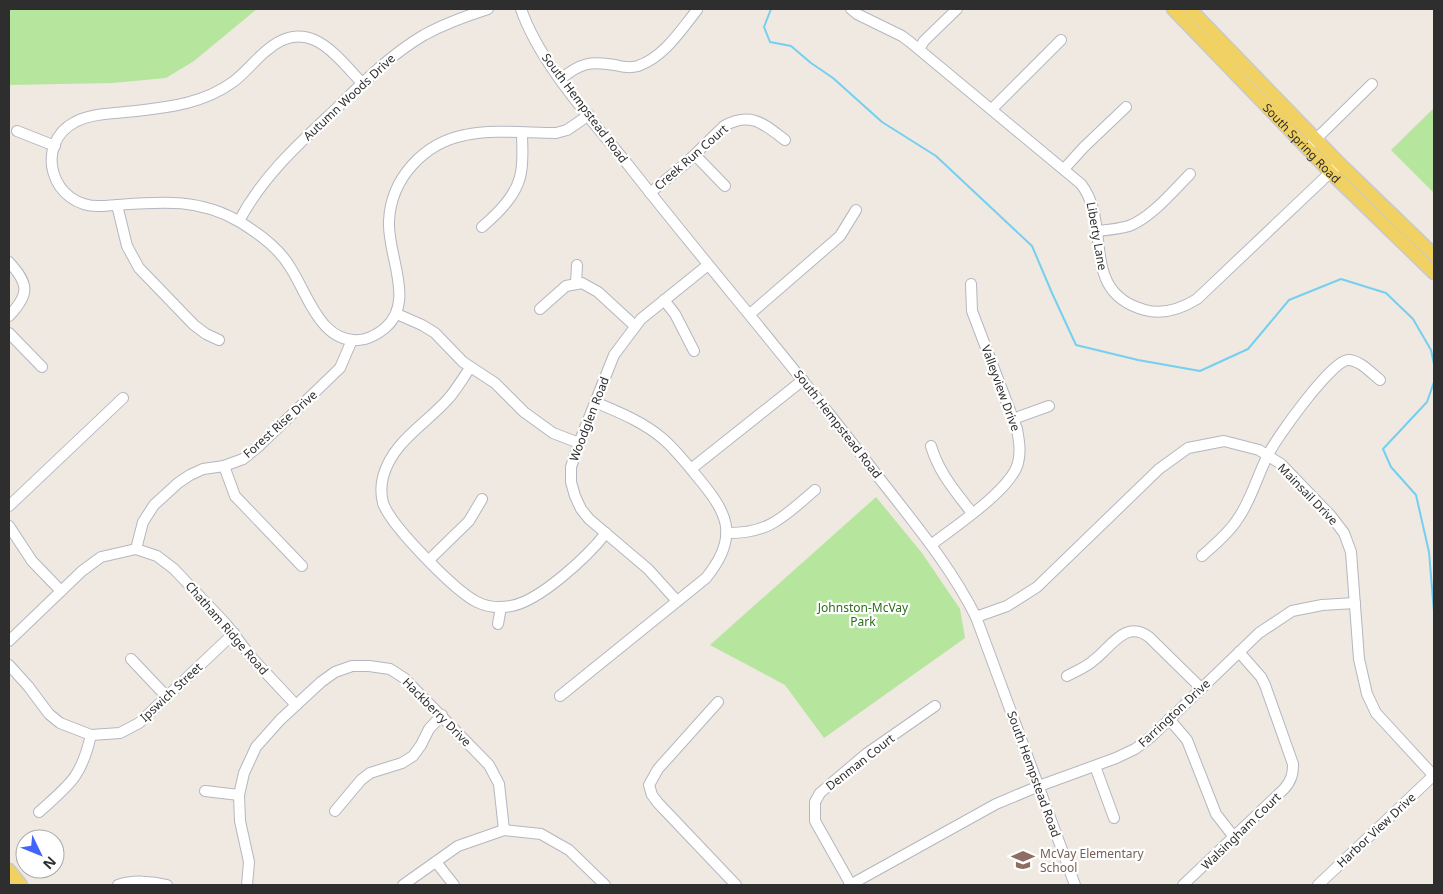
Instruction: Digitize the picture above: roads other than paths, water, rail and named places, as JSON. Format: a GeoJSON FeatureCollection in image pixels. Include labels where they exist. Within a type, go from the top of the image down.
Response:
{"type":"FeatureCollection","features":[{"type":"Feature","properties":{"kind":"main road","name":"South Spring Road"},"geometry":{"type":"LineString","coordinates":[[1173,9],[1242,72],[1312,143],[1434,273]]}},
{"type":"Feature","properties":{"kind":"main road","name":"South Spring Road"},"geometry":{"type":"LineString","coordinates":[[1190,9],[1242,72]]}},
{"type":"Feature","properties":{"kind":"main road","name":"South Spring Road"},"geometry":{"type":"LineString","coordinates":[[1335,168],[1434,256]]}},
{"type":"Feature","properties":{"kind":"main road"},"geometry":{"type":"LineString","coordinates":[[9,870],[21,885]]}},
{"type":"Feature","properties":{"kind":"street","name":"Autumn Woods Drive"},"geometry":{"type":"LineString","coordinates":[[239,221],[260,187],[278,165],[362,83],[396,54],[423,36],[451,21],[488,9]]}},
{"type":"Feature","properties":{"kind":"street","name":"South Hempstead Road"},"geometry":{"type":"LineString","coordinates":[[521,9],[549,64],[708,265],[803,380],[956,580],[976,617],[1075,885]]}},
{"type":"Feature","properties":{"kind":"street","name":"Liberty Lane"},"geometry":{"type":"LineString","coordinates":[[851,9],[902,36],[919,49],[1064,169],[1088,194],[1093,203],[1101,266],[1108,282],[1118,294],[1138,308],[1149,311],[1166,311],[1188,305],[1204,293],[1335,168]]}},
{"type":"Feature","properties":{"kind":"street"},"geometry":{"type":"LineString","coordinates":[[919,49],[924,41],[957,9]]}},
{"type":"Feature","properties":{"kind":"street"},"geometry":{"type":"LineString","coordinates":[[561,79],[572,70],[586,63],[602,63],[622,67],[636,66],[648,60],[678,34],[697,10]]}},
{"type":"Feature","properties":{"kind":"street"},"geometry":{"type":"LineString","coordinates":[[362,83],[331,50],[317,40],[300,36],[282,39],[266,50],[233,82],[209,96],[187,104],[102,115],[76,121],[63,131],[55,146],[51,164],[53,173],[61,189],[72,200],[92,206],[150,202],[192,204],[219,212],[239,221],[270,243],[289,265],[320,322],[341,337],[352,340],[365,339],[378,334],[388,326],[397,314],[400,303],[400,291],[388,223],[391,203],[399,184],[411,165],[426,151],[445,140],[466,134],[556,133],[567,130],[589,115]]}},
{"type":"Feature","properties":{"kind":"street"},"geometry":{"type":"LineString","coordinates":[[992,109],[1061,40]]}},
{"type":"Feature","properties":{"kind":"street"},"geometry":{"type":"LineString","coordinates":[[1312,143],[1372,84]]}},
{"type":"Feature","properties":{"kind":"street"},"geometry":{"type":"LineString","coordinates":[[1064,169],[1126,107]]}},
{"type":"Feature","properties":{"kind":"street","name":"Creek Run Court"},"geometry":{"type":"LineString","coordinates":[[650,192],[695,155],[724,126],[738,119],[750,119],[761,122],[785,140]]}},
{"type":"Feature","properties":{"kind":"street"},"geometry":{"type":"LineString","coordinates":[[17,132],[55,146]]}},
{"type":"Feature","properties":{"kind":"street"},"geometry":{"type":"LineString","coordinates":[[482,227],[494,217],[514,192],[520,176],[522,133]]}},
{"type":"Feature","properties":{"kind":"street"},"geometry":{"type":"LineString","coordinates":[[695,155],[725,186]]}},
{"type":"Feature","properties":{"kind":"street"},"geometry":{"type":"LineString","coordinates":[[1098,231],[1129,226],[1140,220],[1190,174]]}},
{"type":"Feature","properties":{"kind":"street"},"geometry":{"type":"LineString","coordinates":[[116,205],[127,246],[139,268],[194,325],[206,334],[219,340]]}},
{"type":"Feature","properties":{"kind":"street"},"geometry":{"type":"LineString","coordinates":[[750,314],[840,236],[856,210]]}},
{"type":"Feature","properties":{"kind":"street"},"geometry":{"type":"LineString","coordinates":[[9,262],[21,276],[26,290],[21,302],[9,316]]}},
{"type":"Feature","properties":{"kind":"street"},"geometry":{"type":"LineString","coordinates":[[576,283],[577,264]]}},
{"type":"Feature","properties":{"kind":"street","name":"Woodglen Road"},"geometry":{"type":"LineString","coordinates":[[677,601],[648,569],[585,514],[575,496],[571,482],[572,467],[579,443],[614,355],[635,326],[708,265]]}},
{"type":"Feature","properties":{"kind":"street"},"geometry":{"type":"LineString","coordinates":[[540,309],[566,286],[582,283],[592,288],[635,326]]}},
{"type":"Feature","properties":{"kind":"street","name":"Valleyview Drive"},"geometry":{"type":"LineString","coordinates":[[931,545],[999,492],[1010,479],[1018,465],[1020,447],[1013,419],[972,311],[971,284]]}},
{"type":"Feature","properties":{"kind":"street"},"geometry":{"type":"LineString","coordinates":[[664,300],[675,314],[694,351]]}},
{"type":"Feature","properties":{"kind":"street"},"geometry":{"type":"LineString","coordinates":[[397,314],[435,333],[470,368],[496,383],[524,412],[553,433],[579,443]]}},
{"type":"Feature","properties":{"kind":"street"},"geometry":{"type":"LineString","coordinates":[[9,333],[42,367]]}},
{"type":"Feature","properties":{"kind":"street","name":"Forest Rise Drive"},"geometry":{"type":"LineString","coordinates":[[136,549],[143,522],[148,514],[178,483],[203,469],[224,466],[243,459],[259,446],[328,380],[344,362],[352,340]]}},
{"type":"Feature","properties":{"kind":"street"},"geometry":{"type":"LineString","coordinates":[[1202,556],[1236,522],[1245,508],[1268,454],[1294,415],[1332,369],[1346,356],[1380,380]]}},
{"type":"Feature","properties":{"kind":"street"},"geometry":{"type":"LineString","coordinates":[[470,368],[449,398],[393,454],[383,477],[381,489],[383,503],[402,532],[457,588],[477,602],[500,607],[512,606],[528,600],[541,592],[585,557],[606,533]]}},
{"type":"Feature","properties":{"kind":"street"},"geometry":{"type":"LineString","coordinates":[[690,469],[803,380]]}},
{"type":"Feature","properties":{"kind":"street"},"geometry":{"type":"LineString","coordinates":[[9,506],[123,398]]}},
{"type":"Feature","properties":{"kind":"street"},"geometry":{"type":"LineString","coordinates":[[560,696],[706,578],[718,562],[724,548],[726,533],[720,506],[662,438],[631,418],[595,402]]}},
{"type":"Feature","properties":{"kind":"street"},"geometry":{"type":"LineString","coordinates":[[1013,419],[1048,406]]}},
{"type":"Feature","properties":{"kind":"street","name":"Mainsail Drive"},"geometry":{"type":"LineString","coordinates":[[976,617],[1007,606],[1037,587],[1159,469],[1188,448],[1224,441],[1259,450],[1281,464],[1344,533],[1351,552],[1359,659],[1367,694],[1376,713],[1389,729],[1434,776]]}},
{"type":"Feature","properties":{"kind":"street"},"geometry":{"type":"LineString","coordinates":[[931,446],[935,462],[972,512]]}},
{"type":"Feature","properties":{"kind":"street"},"geometry":{"type":"LineString","coordinates":[[224,466],[235,496],[302,566]]}},
{"type":"Feature","properties":{"kind":"street"},"geometry":{"type":"LineString","coordinates":[[726,533],[750,532],[761,529],[781,518],[815,490]]}},
{"type":"Feature","properties":{"kind":"street"},"geometry":{"type":"LineString","coordinates":[[429,560],[469,521],[482,499]]}},
{"type":"Feature","properties":{"kind":"street"},"geometry":{"type":"LineString","coordinates":[[9,526],[32,561],[61,591]]}},
{"type":"Feature","properties":{"kind":"street"},"geometry":{"type":"LineString","coordinates":[[9,641],[82,571],[101,557],[136,549]]}},
{"type":"Feature","properties":{"kind":"street","name":"Chatham Ridge Road"},"geometry":{"type":"LineString","coordinates":[[136,549],[157,556],[174,569],[234,633],[252,658],[296,705]]}},
{"type":"Feature","properties":{"kind":"street","name":"Farrington Drive"},"geometry":{"type":"LineString","coordinates":[[850,885],[996,804],[1135,749],[1151,737],[1258,633],[1292,611],[1322,605],[1355,603]]}},
{"type":"Feature","properties":{"kind":"street"},"geometry":{"type":"LineString","coordinates":[[498,624],[500,607]]}},
{"type":"Feature","properties":{"kind":"street"},"geometry":{"type":"LineString","coordinates":[[1066,676],[1093,662],[1121,635],[1135,630],[1143,632],[1149,637],[1201,688]]}},
{"type":"Feature","properties":{"kind":"street","name":"Ipswich Street"},"geometry":{"type":"LineString","coordinates":[[9,665],[50,714],[60,723],[91,735],[120,733],[139,723],[234,633]]}},
{"type":"Feature","properties":{"kind":"street","name":"Walsingham Court"},"geometry":{"type":"LineString","coordinates":[[1183,885],[1284,789],[1290,782],[1293,773],[1293,764],[1265,685],[1261,677],[1239,652]]}},
{"type":"Feature","properties":{"kind":"street"},"geometry":{"type":"LineString","coordinates":[[131,659],[167,697]]}},
{"type":"Feature","properties":{"kind":"street","name":"Hackberry Drive"},"geometry":{"type":"LineString","coordinates":[[247,885],[249,862],[240,821],[239,795],[244,773],[256,747],[280,720],[335,672],[352,666],[390,669],[404,678],[489,765],[499,784],[504,830]]}},
{"type":"Feature","properties":{"kind":"street"},"geometry":{"type":"LineString","coordinates":[[718,702],[656,771],[650,785],[652,794],[658,803],[736,885]]}},
{"type":"Feature","properties":{"kind":"street","name":"Denman Court"},"geometry":{"type":"LineString","coordinates":[[850,885],[814,821],[815,802],[820,793],[844,772],[885,740],[935,706]]}},
{"type":"Feature","properties":{"kind":"street"},"geometry":{"type":"LineString","coordinates":[[335,811],[361,780],[370,773],[402,764],[413,756],[429,729],[442,715]]}},
{"type":"Feature","properties":{"kind":"street"},"geometry":{"type":"LineString","coordinates":[[1169,719],[1186,740],[1216,814],[1234,837]]}},
{"type":"Feature","properties":{"kind":"street"},"geometry":{"type":"LineString","coordinates":[[39,812],[78,774],[86,757],[91,735]]}},
{"type":"Feature","properties":{"kind":"street"},"geometry":{"type":"LineString","coordinates":[[1095,766],[1114,818]]}},
{"type":"Feature","properties":{"kind":"street","name":"Harbor View Drive"},"geometry":{"type":"LineString","coordinates":[[1318,885],[1434,776]]}},
{"type":"Feature","properties":{"kind":"street"},"geometry":{"type":"LineString","coordinates":[[205,791],[239,795]]}},
{"type":"Feature","properties":{"kind":"street"},"geometry":{"type":"LineString","coordinates":[[403,885],[458,846],[504,830],[541,834],[569,850],[605,885]]}},
{"type":"Feature","properties":{"kind":"street"},"geometry":{"type":"LineString","coordinates":[[436,862],[454,885]]}},
{"type":"Feature","properties":{"kind":"street"},"geometry":{"type":"LineString","coordinates":[[118,885],[140,882],[166,885]]}},
{"type":"Feature","properties":{"kind":"waterway"},"geometry":{"type":"LineString","coordinates":[[771,9],[764,27],[770,42],[791,46],[833,78],[882,122],[936,156],[1032,246],[1076,345],[1138,360],[1200,371],[1248,349],[1289,300],[1341,279],[1386,293],[1413,319],[1431,350],[1434,364]]}},
{"type":"Feature","properties":{"kind":"waterway"},"geometry":{"type":"LineString","coordinates":[[1434,382],[1427,402],[1383,449],[1391,467],[1416,495],[1429,552],[1434,612]]}},
{"type":"Feature","properties":{"kind":"place","name":"McVay Elementary School"},"geometry":{"type":"Point","coordinates":[1023,860]}},
{"type":"Feature","properties":{"kind":"park label","name":"Johnston-McVay Park"},"geometry":{"type":"Point","coordinates":[863,614]}}]}
